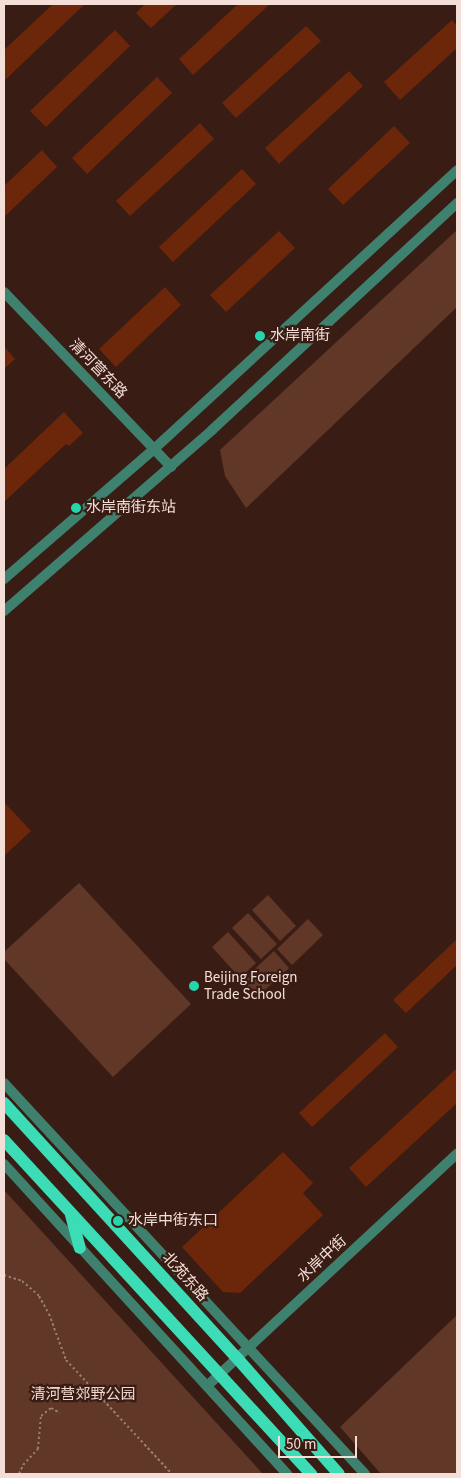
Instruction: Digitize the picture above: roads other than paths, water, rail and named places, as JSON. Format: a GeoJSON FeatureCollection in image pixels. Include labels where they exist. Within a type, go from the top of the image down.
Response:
{"type":"FeatureCollection","features":[{"type":"Feature","properties":{"kind":"main road","name":"北苑东路"},"geometry":{"type":"LineString","coordinates":[[4,1103],[237,1358],[339,1474]]}},
{"type":"Feature","properties":{"kind":"main road"},"geometry":{"type":"LineString","coordinates":[[4,1140],[311,1474]]}},
{"type":"Feature","properties":{"kind":"main road"},"geometry":{"type":"LineString","coordinates":[[71,1212],[80,1248]]}},
{"type":"Feature","properties":{"kind":"street"},"geometry":{"type":"LineString","coordinates":[[4,579],[154,449],[457,170]]}},
{"type":"Feature","properties":{"kind":"street"},"geometry":{"type":"LineString","coordinates":[[4,611],[171,467],[457,203]]}},
{"type":"Feature","properties":{"kind":"street","name":"清河营东路"},"geometry":{"type":"LineString","coordinates":[[4,292],[171,467]]}},
{"type":"Feature","properties":{"kind":"street"},"geometry":{"type":"LineString","coordinates":[[4,1083],[249,1346],[365,1474]]}},
{"type":"Feature","properties":{"kind":"street","name":"水岸中街"},"geometry":{"type":"LineString","coordinates":[[207,1386],[457,1154]]}},
{"type":"Feature","properties":{"kind":"street"},"geometry":{"type":"LineString","coordinates":[[4,1164],[287,1474]]}},
{"type":"Feature","properties":{"kind":"place","name":"水岸南街"},"geometry":{"type":"Point","coordinates":[260,336]}},
{"type":"Feature","properties":{"kind":"place","name":"水岸南街东站"},"geometry":{"type":"Point","coordinates":[76,508]}},
{"type":"Feature","properties":{"kind":"place","name":"Beijing Foreign Trade School"},"geometry":{"type":"Point","coordinates":[194,986]}},
{"type":"Feature","properties":{"kind":"place","name":"水岸中街东口"},"geometry":{"type":"Point","coordinates":[118,1221]}},
{"type":"Feature","properties":{"kind":"park label","name":"清河营郊野公园"},"geometry":{"type":"Point","coordinates":[83,1395]}}]}
